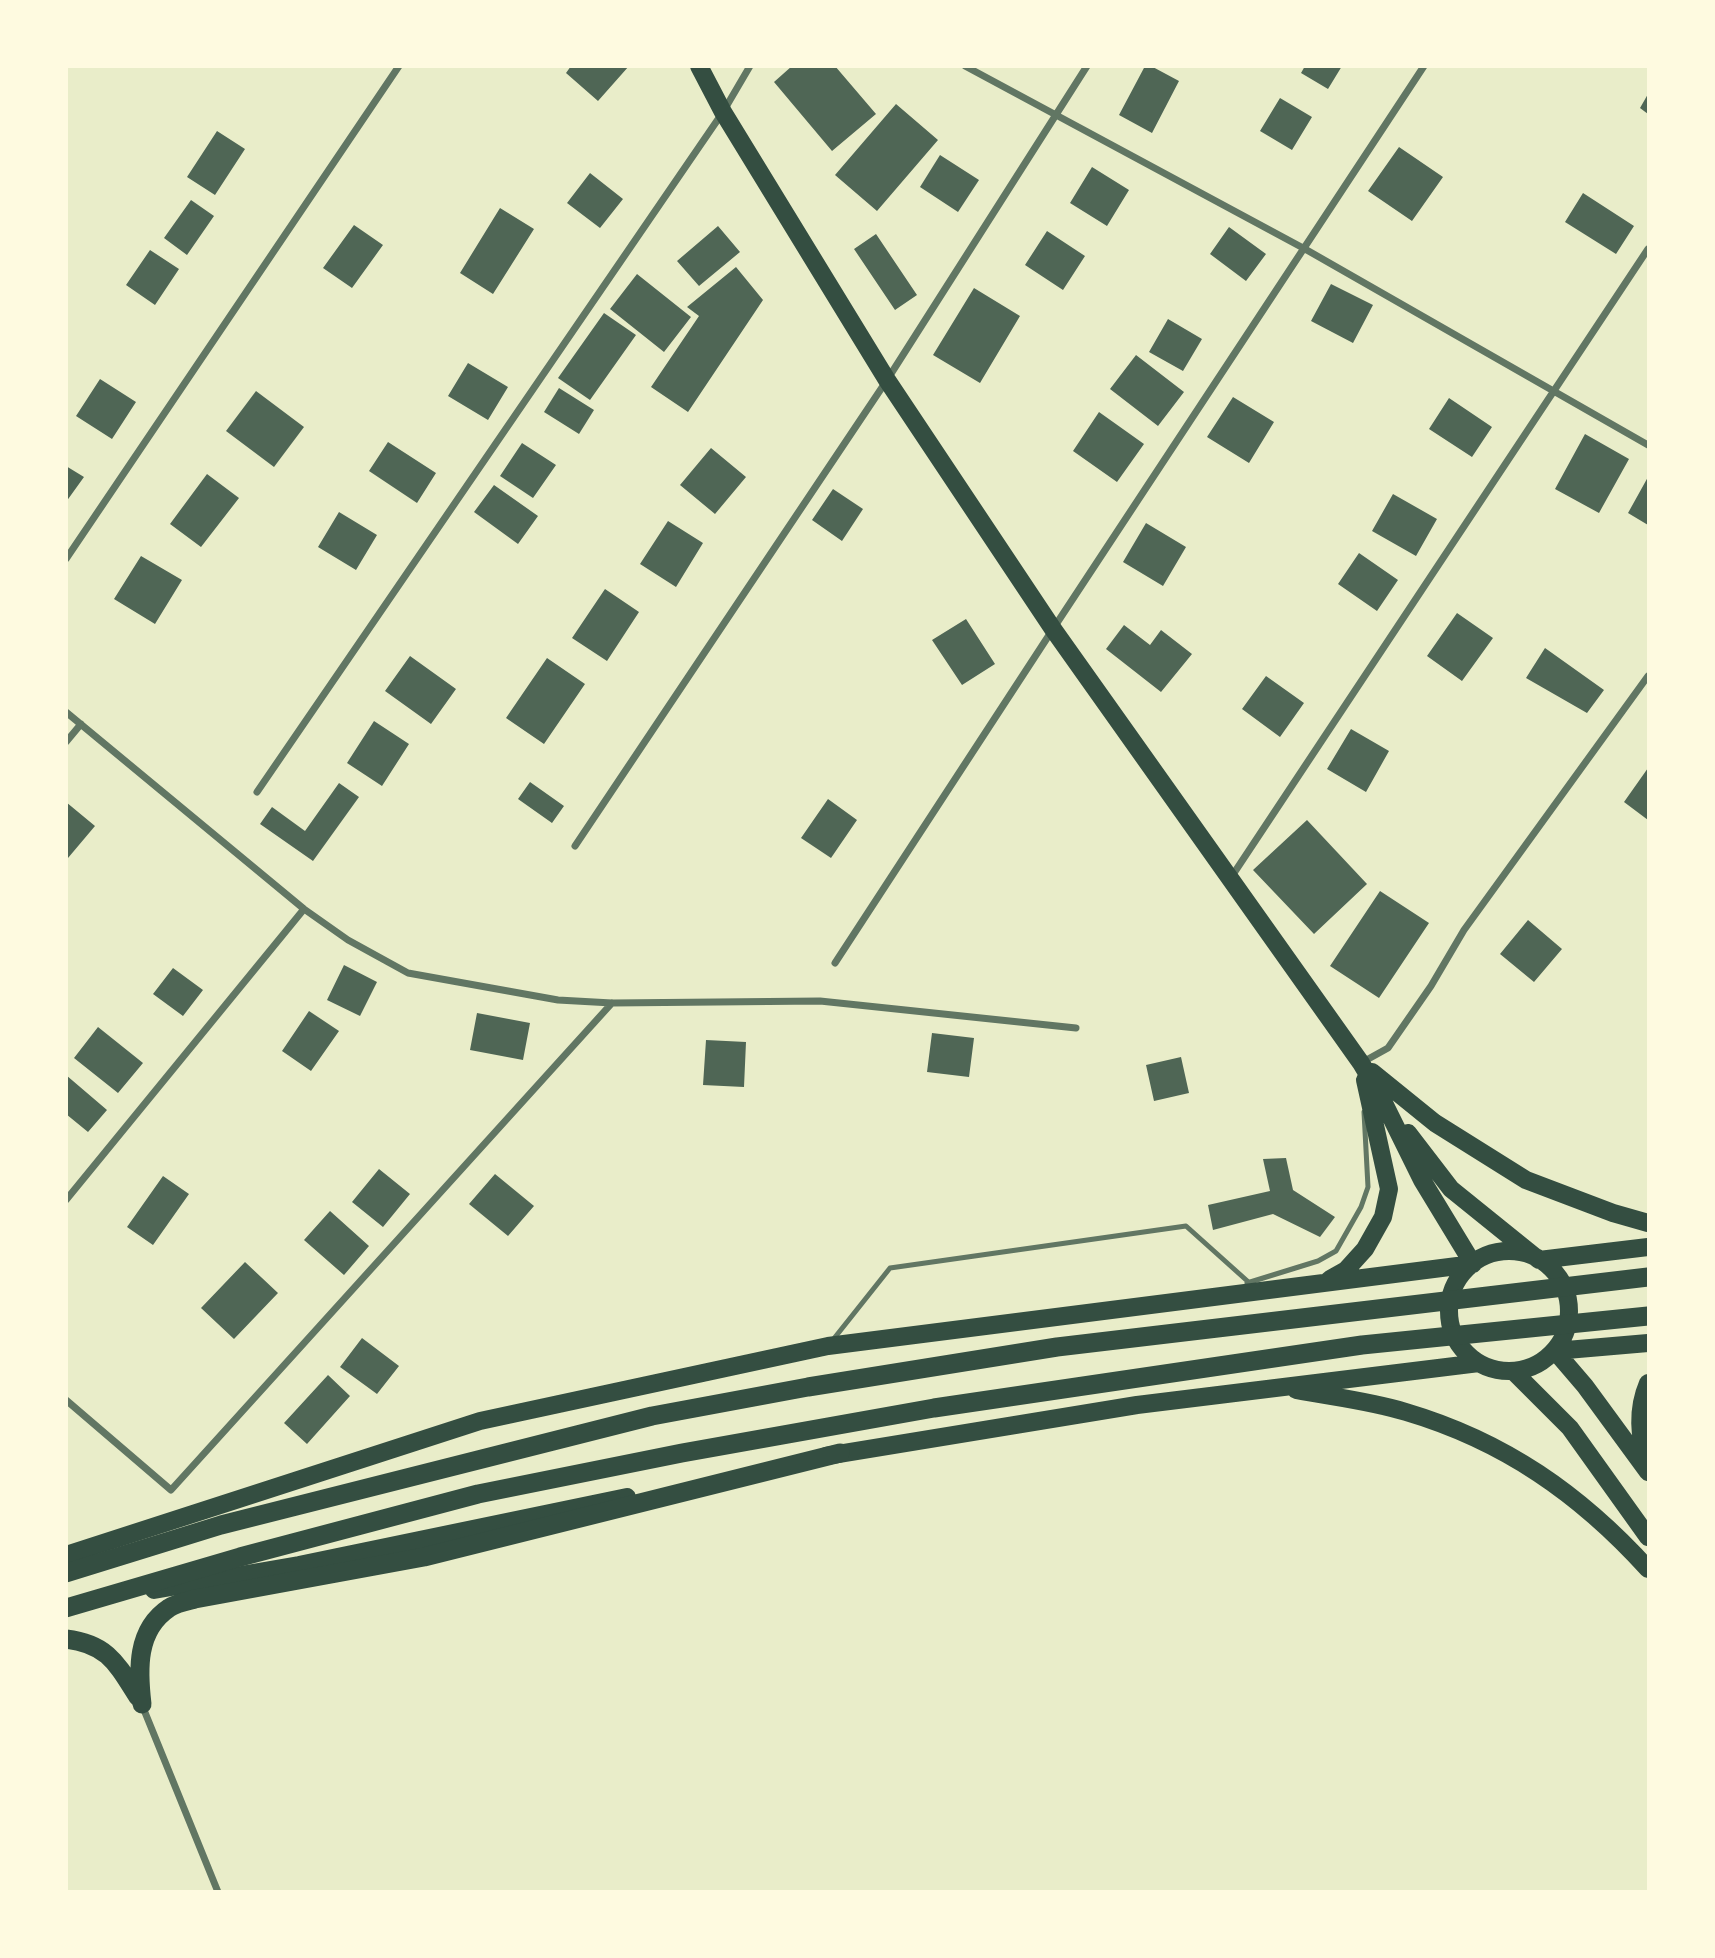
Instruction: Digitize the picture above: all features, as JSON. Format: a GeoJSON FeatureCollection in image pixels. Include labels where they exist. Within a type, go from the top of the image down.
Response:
{"type":"FeatureCollection","features":[{"type":"Feature","properties":{"kind":"highway"},"geometry":{"type":"LineString","coordinates":[[66,1573],[221,1525],[652,1416],[808,1387],[1057,1348],[1648,1277]]}},
{"type":"Feature","properties":{"kind":"highway"},"geometry":{"type":"LineString","coordinates":[[66,1608],[240,1557],[478,1494],[682,1452],[934,1408],[1362,1345],[1648,1316]]}},
{"type":"Feature","properties":{"kind":"highway"},"geometry":{"type":"LineString","coordinates":[[142,1704],[138,1676],[139,1656],[156,1621],[170,1607],[195,1599],[425,1557],[840,1453]]}},
{"type":"Feature","properties":{"kind":"highway"},"geometry":{"type":"LineString","coordinates":[[66,1639],[89,1642],[106,1653],[142,1704]]}},
{"type":"Feature","properties":{"kind":"main road"},"geometry":{"type":"LineString","coordinates":[[699,66],[723,112],[887,380],[1053,629],[1361,1063],[1422,1180],[1473,1264]]}},
{"type":"Feature","properties":{"kind":"main road"},"geometry":{"type":"LineString","coordinates":[[1361,1063],[1434,1123],[1526,1180],[1613,1213],[1648,1223]]}},
{"type":"Feature","properties":{"kind":"main road"},"geometry":{"type":"LineString","coordinates":[[1320,1284],[1346,1270],[1365,1248],[1383,1217],[1389,1189],[1361,1063]]}},
{"type":"Feature","properties":{"kind":"main road"},"geometry":{"type":"LineString","coordinates":[[1381,1097],[1451,1189],[1557,1275],[1567,1296],[1569,1319],[1555,1351],[1536,1365],[1502,1371],[1479,1363],[1461,1348],[1455,1338],[1449,1315],[1450,1303],[1458,1281],[1473,1264]]}},
{"type":"Feature","properties":{"kind":"main road"},"geometry":{"type":"LineString","coordinates":[[66,1555],[480,1421],[828,1346],[1254,1287],[1320,1284],[1473,1264],[1494,1254],[1506,1252],[1517,1252],[1539,1260],[1648,1247]]}},
{"type":"Feature","properties":{"kind":"main road"},"geometry":{"type":"LineString","coordinates":[[1555,1351],[1648,1343]]}},
{"type":"Feature","properties":{"kind":"main road"},"geometry":{"type":"LineString","coordinates":[[1555,1351],[1585,1386],[1648,1471]]}},
{"type":"Feature","properties":{"kind":"main road"},"geometry":{"type":"LineString","coordinates":[[95,1600],[299,1565],[840,1453],[1137,1405],[1479,1363]]}},
{"type":"Feature","properties":{"kind":"main road"},"geometry":{"type":"LineString","coordinates":[[1513,1371],[1570,1428],[1648,1537]]}},
{"type":"Feature","properties":{"kind":"main road"},"geometry":{"type":"LineString","coordinates":[[1648,1383],[1641,1400],[1639,1430],[1648,1471]]}},
{"type":"Feature","properties":{"kind":"main road"},"geometry":{"type":"LineString","coordinates":[[1276,1387],[1407,1412],[1483,1440],[1552,1480],[1616,1533],[1648,1569]]}},
{"type":"Feature","properties":{"kind":"street"},"geometry":{"type":"LineString","coordinates":[[66,559],[400,66]]}},
{"type":"Feature","properties":{"kind":"street"},"geometry":{"type":"LineString","coordinates":[[257,792],[723,112],[750,66]]}},
{"type":"Feature","properties":{"kind":"street"},"geometry":{"type":"LineString","coordinates":[[965,66],[1305,249],[1648,445]]}},
{"type":"Feature","properties":{"kind":"street"},"geometry":{"type":"LineString","coordinates":[[575,846],[887,380],[1087,66]]}},
{"type":"Feature","properties":{"kind":"street"},"geometry":{"type":"LineString","coordinates":[[835,963],[1424,66]]}},
{"type":"Feature","properties":{"kind":"street"},"geometry":{"type":"LineString","coordinates":[[1229,880],[1648,249]]}},
{"type":"Feature","properties":{"kind":"street"},"geometry":{"type":"LineString","coordinates":[[1361,1063],[1388,1048],[1431,986],[1464,930],[1648,676]]}},
{"type":"Feature","properties":{"kind":"street"},"geometry":{"type":"LineString","coordinates":[[66,712],[304,909],[348,940],[408,973],[558,1000],[612,1003],[820,1001],[1076,1028]]}},
{"type":"Feature","properties":{"kind":"street"},"geometry":{"type":"LineString","coordinates":[[66,742],[81,724]]}},
{"type":"Feature","properties":{"kind":"street"},"geometry":{"type":"LineString","coordinates":[[66,1200],[304,909]]}},
{"type":"Feature","properties":{"kind":"street"},"geometry":{"type":"LineString","coordinates":[[66,1400],[171,1490],[612,1003]]}},
{"type":"Feature","properties":{"kind":"street"},"geometry":{"type":"LineString","coordinates":[[142,1704],[218,1892]]}},
{"type":"Feature","properties":{"kind":"lane"},"geometry":{"type":"LineString","coordinates":[[828,1346],[890,1268],[1186,1226],[1254,1287],[1318,1261],[1336,1251],[1361,1208],[1368,1187],[1361,1063]]}},
{"type":"Feature","properties":{"kind":"building"},"geometry":{"type":"Polygon","coordinates":[[[571,66],[629,66],[598,101],[566,73],[571,66]]]}},
{"type":"Feature","properties":{"kind":"building"},"geometry":{"type":"Polygon","coordinates":[[[792,66],[835,66],[876,114],[832,151],[774,82],[792,66]]]}},
{"type":"Feature","properties":{"kind":"building"},"geometry":{"type":"Polygon","coordinates":[[[1145,66],[1151,66],[1179,81],[1152,133],[1119,115],[1145,66]]]}},
{"type":"Feature","properties":{"kind":"building"},"geometry":{"type":"Polygon","coordinates":[[[1305,66],[1342,66],[1328,89],[1301,73],[1305,66]]]}},
{"type":"Feature","properties":{"kind":"building"},"geometry":{"type":"Polygon","coordinates":[[[1648,94],[1648,114],[1640,108],[1648,94]]]}},
{"type":"Feature","properties":{"kind":"building"},"geometry":{"type":"Polygon","coordinates":[[[1280,98],[1312,117],[1292,150],[1260,131],[1280,98]]]}},
{"type":"Feature","properties":{"kind":"building"},"geometry":{"type":"Polygon","coordinates":[[[896,104],[938,140],[877,211],[835,175],[896,104]]]}},
{"type":"Feature","properties":{"kind":"building"},"geometry":{"type":"Polygon","coordinates":[[[217,131],[245,149],[215,195],[187,177],[217,131]]]}},
{"type":"Feature","properties":{"kind":"building"},"geometry":{"type":"Polygon","coordinates":[[[1399,147],[1443,177],[1412,221],[1368,191],[1399,147]]]}},
{"type":"Feature","properties":{"kind":"building"},"geometry":{"type":"Polygon","coordinates":[[[940,155],[979,180],[958,212],[920,187],[940,155]]]}},
{"type":"Feature","properties":{"kind":"building"},"geometry":{"type":"Polygon","coordinates":[[[1092,167],[1129,190],[1107,226],[1070,203],[1092,167]]]}},
{"type":"Feature","properties":{"kind":"building"},"geometry":{"type":"Polygon","coordinates":[[[590,173],[623,199],[600,228],[567,203],[590,173]]]}},
{"type":"Feature","properties":{"kind":"building"},"geometry":{"type":"Polygon","coordinates":[[[1583,193],[1634,226],[1616,254],[1565,222],[1583,193]]]}},
{"type":"Feature","properties":{"kind":"building"},"geometry":{"type":"Polygon","coordinates":[[[191,200],[214,216],[187,255],[164,238],[191,200]]]}},
{"type":"Feature","properties":{"kind":"building"},"geometry":{"type":"Polygon","coordinates":[[[500,208],[534,229],[493,294],[460,273],[500,208]]]}},
{"type":"Feature","properties":{"kind":"building"},"geometry":{"type":"Polygon","coordinates":[[[354,225],[383,245],[352,288],[323,268],[354,225]]]}},
{"type":"Feature","properties":{"kind":"building"},"geometry":{"type":"Polygon","coordinates":[[[718,226],[740,252],[699,286],[677,261],[718,226]]]}},
{"type":"Feature","properties":{"kind":"building"},"geometry":{"type":"Polygon","coordinates":[[[1229,227],[1266,254],[1246,281],[1210,254],[1229,227]]]}},
{"type":"Feature","properties":{"kind":"building"},"geometry":{"type":"Polygon","coordinates":[[[1047,231],[1085,256],[1063,290],[1025,265],[1047,231]]]}},
{"type":"Feature","properties":{"kind":"building"},"geometry":{"type":"Polygon","coordinates":[[[876,234],[917,295],[895,310],[854,249],[876,234]]]}},
{"type":"Feature","properties":{"kind":"building"},"geometry":{"type":"Polygon","coordinates":[[[150,250],[179,269],[155,305],[126,285],[150,250]]]}},
{"type":"Feature","properties":{"kind":"building"},"geometry":{"type":"Polygon","coordinates":[[[736,267],[763,300],[688,412],[651,387],[699,316],[687,307],[736,267]]]}},
{"type":"Feature","properties":{"kind":"building"},"geometry":{"type":"Polygon","coordinates":[[[637,274],[691,317],[664,352],[610,309],[637,274]]]}},
{"type":"Feature","properties":{"kind":"building"},"geometry":{"type":"Polygon","coordinates":[[[1331,284],[1373,305],[1353,343],[1311,321],[1331,284]]]}},
{"type":"Feature","properties":{"kind":"building"},"geometry":{"type":"Polygon","coordinates":[[[974,288],[1020,316],[980,383],[933,355],[974,288]]]}},
{"type":"Feature","properties":{"kind":"building"},"geometry":{"type":"Polygon","coordinates":[[[604,313],[636,335],[590,400],[558,378],[604,313]]]}},
{"type":"Feature","properties":{"kind":"building"},"geometry":{"type":"Polygon","coordinates":[[[1168,319],[1202,339],[1183,371],[1149,352],[1168,319]]]}},
{"type":"Feature","properties":{"kind":"building"},"geometry":{"type":"Polygon","coordinates":[[[1136,355],[1184,392],[1158,426],[1110,389],[1136,355]]]}},
{"type":"Feature","properties":{"kind":"building"},"geometry":{"type":"Polygon","coordinates":[[[468,363],[508,387],[488,420],[448,396],[468,363]]]}},
{"type":"Feature","properties":{"kind":"building"},"geometry":{"type":"Polygon","coordinates":[[[100,379],[136,402],[112,439],[76,416],[100,379]]]}},
{"type":"Feature","properties":{"kind":"building"},"geometry":{"type":"Polygon","coordinates":[[[559,388],[594,410],[579,434],[544,412],[559,388]]]}},
{"type":"Feature","properties":{"kind":"building"},"geometry":{"type":"Polygon","coordinates":[[[256,391],[304,427],[274,467],[226,431],[256,391]]]}},
{"type":"Feature","properties":{"kind":"building"},"geometry":{"type":"Polygon","coordinates":[[[1233,397],[1274,422],[1249,463],[1207,437],[1233,397]]]}},
{"type":"Feature","properties":{"kind":"building"},"geometry":{"type":"Polygon","coordinates":[[[1449,398],[1492,427],[1472,457],[1429,429],[1449,398]]]}},
{"type":"Feature","properties":{"kind":"building"},"geometry":{"type":"Polygon","coordinates":[[[1099,412],[1144,444],[1117,482],[1073,451],[1099,412]]]}},
{"type":"Feature","properties":{"kind":"building"},"geometry":{"type":"Polygon","coordinates":[[[1585,434],[1629,459],[1599,513],[1555,489],[1585,434]]]}},
{"type":"Feature","properties":{"kind":"building"},"geometry":{"type":"Polygon","coordinates":[[[388,442],[436,473],[417,503],[369,471],[388,442]]]}},
{"type":"Feature","properties":{"kind":"building"},"geometry":{"type":"Polygon","coordinates":[[[522,443],[556,465],[533,498],[500,476],[522,443]]]}},
{"type":"Feature","properties":{"kind":"building"},"geometry":{"type":"Polygon","coordinates":[[[711,448],[746,477],[715,514],[680,485],[711,448]]]}},
{"type":"Feature","properties":{"kind":"building"},"geometry":{"type":"Polygon","coordinates":[[[66,466],[84,477],[66,502],[66,466]]]}},
{"type":"Feature","properties":{"kind":"building"},"geometry":{"type":"Polygon","coordinates":[[[207,474],[239,498],[201,547],[170,524],[207,474]]]}},
{"type":"Feature","properties":{"kind":"building"},"geometry":{"type":"Polygon","coordinates":[[[1648,477],[1648,525],[1628,513],[1648,477]]]}},
{"type":"Feature","properties":{"kind":"building"},"geometry":{"type":"Polygon","coordinates":[[[494,485],[538,516],[518,544],[474,512],[494,485]]]}},
{"type":"Feature","properties":{"kind":"building"},"geometry":{"type":"Polygon","coordinates":[[[833,489],[863,509],[842,541],[812,520],[833,489]]]}},
{"type":"Feature","properties":{"kind":"building"},"geometry":{"type":"Polygon","coordinates":[[[1393,494],[1437,519],[1416,556],[1372,531],[1393,494]]]}},
{"type":"Feature","properties":{"kind":"building"},"geometry":{"type":"Polygon","coordinates":[[[339,512],[377,535],[356,570],[318,547],[339,512]]]}},
{"type":"Feature","properties":{"kind":"building"},"geometry":{"type":"Polygon","coordinates":[[[668,521],[703,543],[676,587],[640,564],[668,521]]]}},
{"type":"Feature","properties":{"kind":"building"},"geometry":{"type":"Polygon","coordinates":[[[1146,523],[1186,547],[1163,586],[1123,562],[1146,523]]]}},
{"type":"Feature","properties":{"kind":"building"},"geometry":{"type":"Polygon","coordinates":[[[1359,553],[1398,580],[1377,611],[1338,584],[1359,553]]]}},
{"type":"Feature","properties":{"kind":"building"},"geometry":{"type":"Polygon","coordinates":[[[141,556],[182,580],[155,624],[114,599],[141,556]]]}},
{"type":"Feature","properties":{"kind":"building"},"geometry":{"type":"Polygon","coordinates":[[[605,589],[639,612],[607,661],[572,638],[605,589]]]}},
{"type":"Feature","properties":{"kind":"building"},"geometry":{"type":"Polygon","coordinates":[[[1457,613],[1493,638],[1462,681],[1427,656],[1457,613]]]}},
{"type":"Feature","properties":{"kind":"building"},"geometry":{"type":"Polygon","coordinates":[[[966,619],[995,664],[962,685],[932,640],[966,619]]]}},
{"type":"Feature","properties":{"kind":"building"},"geometry":{"type":"Polygon","coordinates":[[[1124,625],[1150,645],[1161,630],[1192,654],[1161,692],[1106,649],[1124,625]]]}},
{"type":"Feature","properties":{"kind":"building"},"geometry":{"type":"Polygon","coordinates":[[[1545,648],[1604,690],[1587,713],[1526,678],[1545,648]]]}},
{"type":"Feature","properties":{"kind":"building"},"geometry":{"type":"Polygon","coordinates":[[[410,656],[456,689],[431,724],[385,691],[410,656]]]}},
{"type":"Feature","properties":{"kind":"building"},"geometry":{"type":"Polygon","coordinates":[[[547,658],[585,684],[544,744],[506,718],[547,658]]]}},
{"type":"Feature","properties":{"kind":"building"},"geometry":{"type":"Polygon","coordinates":[[[1266,676],[1304,703],[1280,737],[1242,709],[1266,676]]]}},
{"type":"Feature","properties":{"kind":"building"},"geometry":{"type":"Polygon","coordinates":[[[374,721],[409,744],[382,786],[347,763],[374,721]]]}},
{"type":"Feature","properties":{"kind":"building"},"geometry":{"type":"Polygon","coordinates":[[[1351,729],[1389,751],[1366,792],[1327,769],[1351,729]]]}},
{"type":"Feature","properties":{"kind":"building"},"geometry":{"type":"Polygon","coordinates":[[[1648,768],[1648,820],[1624,802],[1648,768]]]}},
{"type":"Feature","properties":{"kind":"building"},"geometry":{"type":"Polygon","coordinates":[[[530,782],[564,806],[552,823],[518,799],[530,782]]]}},
{"type":"Feature","properties":{"kind":"building"},"geometry":{"type":"Polygon","coordinates":[[[339,783],[359,797],[313,861],[260,824],[272,807],[305,831],[339,783]]]}},
{"type":"Feature","properties":{"kind":"building"},"geometry":{"type":"Polygon","coordinates":[[[828,799],[857,820],[831,858],[801,838],[828,799]]]}},
{"type":"Feature","properties":{"kind":"building"},"geometry":{"type":"Polygon","coordinates":[[[66,802],[95,826],[68,858],[66,856],[66,802]]]}},
{"type":"Feature","properties":{"kind":"building"},"geometry":{"type":"Polygon","coordinates":[[[1307,820],[1367,884],[1314,934],[1253,870],[1307,820]]]}},
{"type":"Feature","properties":{"kind":"building"},"geometry":{"type":"Polygon","coordinates":[[[1380,891],[1429,923],[1379,998],[1330,966],[1380,891]]]}},
{"type":"Feature","properties":{"kind":"building"},"geometry":{"type":"Polygon","coordinates":[[[1528,920],[1562,949],[1534,982],[1500,954],[1528,920]]]}},
{"type":"Feature","properties":{"kind":"building"},"geometry":{"type":"Polygon","coordinates":[[[344,965],[377,982],[360,1016],[327,1000],[344,965]]]}},
{"type":"Feature","properties":{"kind":"building"},"geometry":{"type":"Polygon","coordinates":[[[173,968],[203,990],[183,1016],[153,994],[173,968]]]}},
{"type":"Feature","properties":{"kind":"building"},"geometry":{"type":"Polygon","coordinates":[[[309,1011],[339,1031],[311,1071],[282,1051],[309,1011]]]}},
{"type":"Feature","properties":{"kind":"building"},"geometry":{"type":"Polygon","coordinates":[[[477,1013],[530,1023],[523,1060],[470,1050],[477,1013]]]}},
{"type":"Feature","properties":{"kind":"building"},"geometry":{"type":"Polygon","coordinates":[[[98,1027],[143,1063],[118,1093],[74,1058],[98,1027]]]}},
{"type":"Feature","properties":{"kind":"building"},"geometry":{"type":"Polygon","coordinates":[[[932,1033],[974,1038],[969,1077],[927,1072],[932,1033]]]}},
{"type":"Feature","properties":{"kind":"building"},"geometry":{"type":"Polygon","coordinates":[[[706,1040],[746,1042],[744,1087],[703,1085],[706,1040]]]}},
{"type":"Feature","properties":{"kind":"building"},"geometry":{"type":"Polygon","coordinates":[[[1181,1057],[1189,1093],[1154,1101],[1146,1065],[1181,1057]]]}},
{"type":"Feature","properties":{"kind":"building"},"geometry":{"type":"Polygon","coordinates":[[[66,1075],[107,1110],[88,1132],[66,1114],[66,1075]]]}},
{"type":"Feature","properties":{"kind":"building"},"geometry":{"type":"Polygon","coordinates":[[[1286,1158],[1293,1190],[1335,1217],[1320,1237],[1273,1214],[1213,1230],[1208,1205],[1270,1191],[1263,1159],[1286,1158]]]}},
{"type":"Feature","properties":{"kind":"building"},"geometry":{"type":"Polygon","coordinates":[[[379,1169],[410,1194],[383,1227],[352,1202],[379,1169]]]}},
{"type":"Feature","properties":{"kind":"building"},"geometry":{"type":"Polygon","coordinates":[[[495,1174],[534,1206],[508,1236],[469,1204],[495,1174]]]}},
{"type":"Feature","properties":{"kind":"building"},"geometry":{"type":"Polygon","coordinates":[[[163,1176],[189,1194],[153,1245],[127,1227],[163,1176]]]}},
{"type":"Feature","properties":{"kind":"building"},"geometry":{"type":"Polygon","coordinates":[[[330,1211],[369,1246],[344,1275],[304,1240],[330,1211]]]}},
{"type":"Feature","properties":{"kind":"building"},"geometry":{"type":"Polygon","coordinates":[[[245,1262],[278,1293],[234,1339],[201,1308],[245,1262]]]}},
{"type":"Feature","properties":{"kind":"building"},"geometry":{"type":"Polygon","coordinates":[[[362,1338],[399,1366],[377,1394],[340,1367],[362,1338]]]}},
{"type":"Feature","properties":{"kind":"building"},"geometry":{"type":"Polygon","coordinates":[[[328,1375],[350,1396],[307,1444],[284,1423],[328,1375]]]}}]}
